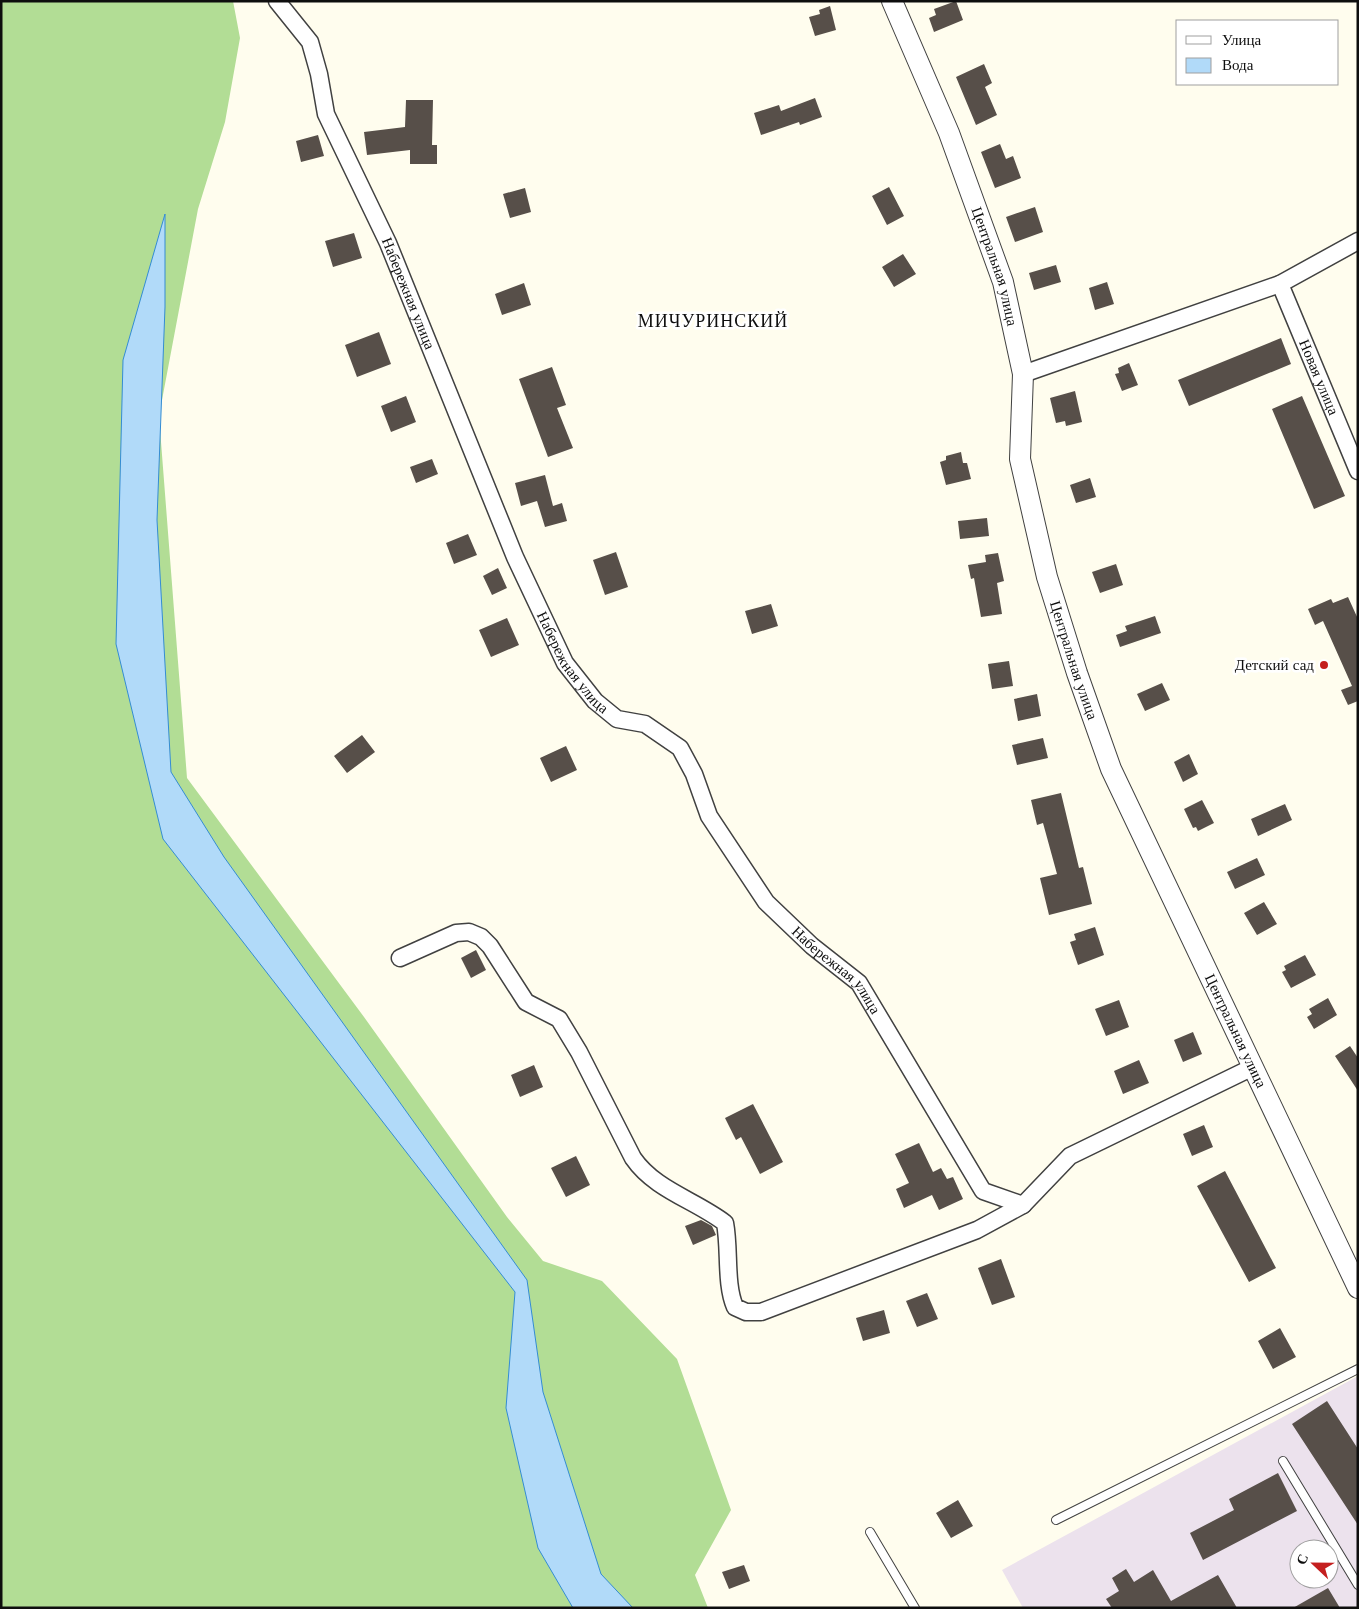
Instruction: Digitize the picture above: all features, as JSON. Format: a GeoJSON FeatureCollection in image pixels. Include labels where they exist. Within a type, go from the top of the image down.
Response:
{"type":"FeatureCollection","features":[{"type":"Feature","properties":{"kind":"street","name":"Набережная улица"},"geometry":{"type":"LineString","coordinates":[[277,1],[310,42],[326,114],[388,243],[514,557],[565,663],[595,702],[617,719],[645,724],[680,748],[694,774],[709,816],[766,902],[812,946],[859,983],[983,1191],[1023,1205]]}},
{"type":"Feature","properties":{"kind":"street","name":"Центральная улица"},"geometry":{"type":"LineString","coordinates":[[892,1],[948,133],[1003,282],[1022,374],[1020,459],[1047,577],[1077,673],[1111,769],[1251,1068],[1358,1288]]}},
{"type":"Feature","properties":{"kind":"street"},"geometry":{"type":"LineString","coordinates":[[1022,374],[1280,284],[1358,241]]}},
{"type":"Feature","properties":{"kind":"street","name":"Новая улица"},"geometry":{"type":"LineString","coordinates":[[1280,284],[1358,471]]}},
{"type":"Feature","properties":{"kind":"street"},"geometry":{"type":"LineString","coordinates":[[400,958],[456,933],[468,932],[481,937],[490,946],[526,1002],[559,1019],[579,1052],[642,1172],[655,1182],[686,1198],[726,1223],[729,1247],[729,1294],[735,1307],[746,1312],[762,1312],[977,1230],[1023,1205],[1070,1156],[1251,1068]]}},
{"type":"Feature","properties":{"kind":"lane"},"geometry":{"type":"LineString","coordinates":[[1056,1520],[1358,1368]]}},
{"type":"Feature","properties":{"kind":"lane"},"geometry":{"type":"LineString","coordinates":[[1283,1462],[1358,1585]]}},
{"type":"Feature","properties":{"kind":"lane"},"geometry":{"type":"LineString","coordinates":[[870,1532],[915,1608]]}},
{"type":"Feature","properties":{"kind":"shaded area"},"geometry":{"type":"Polygon","coordinates":[[[1358,1376],[1358,1608],[1023,1608],[1002,1570],[1358,1376]]]}},
{"type":"Feature","properties":{"kind":"green space"},"geometry":{"type":"Polygon","coordinates":[[[1,1],[233,1],[240,38],[225,122],[198,209],[159,416],[187,778],[364,1017],[507,1217],[543,1261],[602,1281],[677,1359],[731,1510],[695,1575],[708,1608],[1,1608],[1,1]]]}},
{"type":"Feature","properties":{"kind":"water"},"geometry":{"type":"Polygon","coordinates":[[[165,214],[165,307],[157,520],[171,772],[224,857],[527,1280],[543,1392],[601,1574],[633,1608],[573,1608],[538,1548],[506,1408],[515,1292],[163,839],[116,644],[123,360],[165,214]]]}},
{"type":"Feature","properties":{"kind":"building"},"geometry":{"type":"Polygon","coordinates":[[[956,1],[963,20],[934,32],[929,18],[936,15],[934,9],[956,1]]]}},
{"type":"Feature","properties":{"kind":"building"},"geometry":{"type":"Polygon","coordinates":[[[830,6],[836,30],[815,36],[809,17],[820,14],[819,10],[830,6]]]}},
{"type":"Feature","properties":{"kind":"building"},"geometry":{"type":"Polygon","coordinates":[[[984,64],[992,83],[985,87],[997,115],[976,125],[956,77],[984,64]]]}},
{"type":"Feature","properties":{"kind":"building"},"geometry":{"type":"Polygon","coordinates":[[[815,98],[822,117],[800,125],[799,122],[761,135],[754,113],[779,105],[781,111],[815,98]]]}},
{"type":"Feature","properties":{"kind":"building"},"geometry":{"type":"Polygon","coordinates":[[[406,100],[433,100],[432,145],[437,145],[437,164],[410,164],[410,150],[367,155],[364,132],[405,127],[406,100]]]}},
{"type":"Feature","properties":{"kind":"building"},"geometry":{"type":"Polygon","coordinates":[[[318,135],[324,156],[301,162],[296,141],[318,135]]]}},
{"type":"Feature","properties":{"kind":"building"},"geometry":{"type":"Polygon","coordinates":[[[1000,144],[1006,159],[1013,156],[1021,178],[995,188],[981,152],[1000,144]]]}},
{"type":"Feature","properties":{"kind":"building"},"geometry":{"type":"Polygon","coordinates":[[[889,187],[904,216],[887,225],[872,196],[889,187]]]}},
{"type":"Feature","properties":{"kind":"building"},"geometry":{"type":"Polygon","coordinates":[[[525,188],[531,212],[510,218],[503,194],[525,188]]]}},
{"type":"Feature","properties":{"kind":"building"},"geometry":{"type":"Polygon","coordinates":[[[1035,207],[1043,232],[1015,242],[1006,217],[1035,207]]]}},
{"type":"Feature","properties":{"kind":"building"},"geometry":{"type":"Polygon","coordinates":[[[354,233],[362,258],[333,267],[325,241],[354,233]]]}},
{"type":"Feature","properties":{"kind":"building"},"geometry":{"type":"Polygon","coordinates":[[[903,254],[916,274],[894,287],[882,267],[903,254]]]}},
{"type":"Feature","properties":{"kind":"building"},"geometry":{"type":"Polygon","coordinates":[[[1056,265],[1061,282],[1034,290],[1029,273],[1056,265]]]}},
{"type":"Feature","properties":{"kind":"building"},"geometry":{"type":"Polygon","coordinates":[[[1107,282],[1114,304],[1095,310],[1089,288],[1107,282]]]}},
{"type":"Feature","properties":{"kind":"building"},"geometry":{"type":"Polygon","coordinates":[[[524,283],[531,305],[502,315],[495,294],[524,283]]]}},
{"type":"Feature","properties":{"kind":"building"},"geometry":{"type":"Polygon","coordinates":[[[379,332],[391,364],[357,377],[345,345],[379,332]]]}},
{"type":"Feature","properties":{"kind":"building"},"geometry":{"type":"Polygon","coordinates":[[[1281,338],[1291,364],[1189,406],[1178,380],[1281,338]]]}},
{"type":"Feature","properties":{"kind":"building"},"geometry":{"type":"Polygon","coordinates":[[[1129,363],[1138,385],[1122,391],[1115,374],[1119,373],[1118,368],[1129,363]]]}},
{"type":"Feature","properties":{"kind":"building"},"geometry":{"type":"Polygon","coordinates":[[[552,367],[566,405],[557,408],[573,448],[548,457],[519,379],[552,367]]]}},
{"type":"Feature","properties":{"kind":"building"},"geometry":{"type":"Polygon","coordinates":[[[1075,391],[1082,422],[1066,426],[1065,421],[1056,423],[1050,398],[1075,391]]]}},
{"type":"Feature","properties":{"kind":"building"},"geometry":{"type":"Polygon","coordinates":[[[406,396],[416,422],[391,432],[381,406],[406,396]]]}},
{"type":"Feature","properties":{"kind":"building"},"geometry":{"type":"Polygon","coordinates":[[[1302,396],[1345,496],[1314,509],[1272,409],[1302,396]]]}},
{"type":"Feature","properties":{"kind":"building"},"geometry":{"type":"Polygon","coordinates":[[[961,452],[963,463],[967,463],[971,479],[946,485],[940,462],[946,460],[946,456],[961,452]]]}},
{"type":"Feature","properties":{"kind":"building"},"geometry":{"type":"Polygon","coordinates":[[[432,459],[438,474],[416,483],[410,467],[432,459]]]}},
{"type":"Feature","properties":{"kind":"building"},"geometry":{"type":"Polygon","coordinates":[[[545,475],[553,506],[562,503],[567,521],[545,527],[537,501],[521,506],[515,483],[545,475]]]}},
{"type":"Feature","properties":{"kind":"building"},"geometry":{"type":"Polygon","coordinates":[[[1090,478],[1096,497],[1076,503],[1070,485],[1090,478]]]}},
{"type":"Feature","properties":{"kind":"building"},"geometry":{"type":"Polygon","coordinates":[[[987,518],[989,536],[960,539],[958,521],[987,518]]]}},
{"type":"Feature","properties":{"kind":"building"},"geometry":{"type":"Polygon","coordinates":[[[468,534],[477,555],[454,564],[446,543],[468,534]]]}},
{"type":"Feature","properties":{"kind":"building"},"geometry":{"type":"Polygon","coordinates":[[[616,552],[628,587],[605,595],[593,560],[616,552]]]}},
{"type":"Feature","properties":{"kind":"building"},"geometry":{"type":"Polygon","coordinates":[[[998,553],[1004,581],[997,583],[1002,614],[981,617],[974,578],[971,579],[968,565],[986,562],[985,555],[998,553]]]}},
{"type":"Feature","properties":{"kind":"building"},"geometry":{"type":"Polygon","coordinates":[[[1116,564],[1123,585],[1100,593],[1092,572],[1116,564]]]}},
{"type":"Feature","properties":{"kind":"building"},"geometry":{"type":"Polygon","coordinates":[[[498,568],[507,588],[492,595],[483,576],[498,568]]]}},
{"type":"Feature","properties":{"kind":"building"},"geometry":{"type":"Polygon","coordinates":[[[1348,597],[1358,619],[1358,701],[1348,705],[1341,690],[1352,686],[1323,621],[1315,625],[1308,609],[1331,599],[1333,603],[1348,597]]]}},
{"type":"Feature","properties":{"kind":"building"},"geometry":{"type":"Polygon","coordinates":[[[771,604],[778,626],[752,634],[745,611],[771,604]]]}},
{"type":"Feature","properties":{"kind":"building"},"geometry":{"type":"Polygon","coordinates":[[[1155,616],[1161,633],[1120,647],[1116,635],[1127,631],[1125,626],[1155,616]]]}},
{"type":"Feature","properties":{"kind":"building"},"geometry":{"type":"Polygon","coordinates":[[[507,618],[519,645],[491,657],[479,630],[507,618]]]}},
{"type":"Feature","properties":{"kind":"building"},"geometry":{"type":"Polygon","coordinates":[[[1009,661],[1013,686],[992,689],[988,664],[1009,661]]]}},
{"type":"Feature","properties":{"kind":"building"},"geometry":{"type":"Polygon","coordinates":[[[1162,683],[1170,700],[1145,711],[1137,694],[1162,683]]]}},
{"type":"Feature","properties":{"kind":"building"},"geometry":{"type":"Polygon","coordinates":[[[1037,694],[1041,716],[1018,721],[1014,699],[1037,694]]]}},
{"type":"Feature","properties":{"kind":"building"},"geometry":{"type":"Polygon","coordinates":[[[362,735],[375,752],[347,773],[334,756],[362,735]]]}},
{"type":"Feature","properties":{"kind":"building"},"geometry":{"type":"Polygon","coordinates":[[[1043,738],[1048,758],[1017,765],[1012,745],[1043,738]]]}},
{"type":"Feature","properties":{"kind":"building"},"geometry":{"type":"Polygon","coordinates":[[[566,746],[577,770],[551,782],[540,758],[566,746]]]}},
{"type":"Feature","properties":{"kind":"building"},"geometry":{"type":"Polygon","coordinates":[[[1189,754],[1198,774],[1183,782],[1174,762],[1189,754]]]}},
{"type":"Feature","properties":{"kind":"building"},"geometry":{"type":"Polygon","coordinates":[[[1061,793],[1079,868],[1083,867],[1092,904],[1049,915],[1040,878],[1057,874],[1043,823],[1037,825],[1031,800],[1061,793]]]}},
{"type":"Feature","properties":{"kind":"building"},"geometry":{"type":"Polygon","coordinates":[[[1202,800],[1214,823],[1198,831],[1196,827],[1193,828],[1184,809],[1202,800]]]}},
{"type":"Feature","properties":{"kind":"building"},"geometry":{"type":"Polygon","coordinates":[[[1285,804],[1292,820],[1258,836],[1251,819],[1285,804]]]}},
{"type":"Feature","properties":{"kind":"building"},"geometry":{"type":"Polygon","coordinates":[[[1257,858],[1265,875],[1235,889],[1227,872],[1257,858]]]}},
{"type":"Feature","properties":{"kind":"building"},"geometry":{"type":"Polygon","coordinates":[[[1264,902],[1277,924],[1257,935],[1244,913],[1264,902]]]}},
{"type":"Feature","properties":{"kind":"building"},"geometry":{"type":"Polygon","coordinates":[[[1095,927],[1104,955],[1078,965],[1070,942],[1076,940],[1074,934],[1095,927]]]}},
{"type":"Feature","properties":{"kind":"building"},"geometry":{"type":"Polygon","coordinates":[[[476,950],[486,970],[471,978],[461,958],[476,950]]]}},
{"type":"Feature","properties":{"kind":"building"},"geometry":{"type":"Polygon","coordinates":[[[1305,955],[1316,975],[1291,988],[1282,972],[1286,970],[1284,966],[1305,955]]]}},
{"type":"Feature","properties":{"kind":"building"},"geometry":{"type":"Polygon","coordinates":[[[1328,998],[1337,1015],[1314,1029],[1307,1017],[1312,1014],[1309,1009],[1328,998]]]}},
{"type":"Feature","properties":{"kind":"building"},"geometry":{"type":"Polygon","coordinates":[[[1119,1000],[1129,1027],[1106,1036],[1095,1009],[1119,1000]]]}},
{"type":"Feature","properties":{"kind":"building"},"geometry":{"type":"Polygon","coordinates":[[[1193,1032],[1202,1054],[1183,1062],[1174,1040],[1193,1032]]]}},
{"type":"Feature","properties":{"kind":"building"},"geometry":{"type":"Polygon","coordinates":[[[1350,1046],[1358,1058],[1358,1091],[1335,1056],[1350,1046]]]}},
{"type":"Feature","properties":{"kind":"building"},"geometry":{"type":"Polygon","coordinates":[[[1139,1060],[1149,1083],[1123,1094],[1114,1071],[1139,1060]]]}},
{"type":"Feature","properties":{"kind":"building"},"geometry":{"type":"Polygon","coordinates":[[[534,1065],[543,1087],[520,1097],[511,1075],[534,1065]]]}},
{"type":"Feature","properties":{"kind":"building"},"geometry":{"type":"Polygon","coordinates":[[[753,1104],[783,1162],[760,1174],[741,1137],[736,1140],[725,1118],[753,1104]]]}},
{"type":"Feature","properties":{"kind":"building"},"geometry":{"type":"Polygon","coordinates":[[[1204,1125],[1213,1147],[1192,1156],[1183,1134],[1204,1125]]]}},
{"type":"Feature","properties":{"kind":"building"},"geometry":{"type":"Polygon","coordinates":[[[919,1143],[933,1172],[941,1168],[947,1179],[953,1177],[963,1199],[939,1210],[932,1195],[904,1208],[896,1189],[909,1183],[895,1154],[919,1143]]]}},
{"type":"Feature","properties":{"kind":"building"},"geometry":{"type":"Polygon","coordinates":[[[576,1156],[590,1185],[566,1197],[551,1168],[576,1156]]]}},
{"type":"Feature","properties":{"kind":"building"},"geometry":{"type":"Polygon","coordinates":[[[1225,1171],[1276,1268],[1249,1282],[1197,1186],[1225,1171]]]}},
{"type":"Feature","properties":{"kind":"building"},"geometry":{"type":"Polygon","coordinates":[[[701,1220],[712,1226],[716,1235],[693,1245],[685,1226],[701,1220]]]}},
{"type":"Feature","properties":{"kind":"building"},"geometry":{"type":"Polygon","coordinates":[[[1001,1259],[1015,1297],[992,1305],[978,1268],[1001,1259]]]}},
{"type":"Feature","properties":{"kind":"building"},"geometry":{"type":"Polygon","coordinates":[[[927,1293],[938,1319],[917,1327],[906,1301],[927,1293]]]}},
{"type":"Feature","properties":{"kind":"building"},"geometry":{"type":"Polygon","coordinates":[[[884,1310],[890,1333],[863,1341],[856,1318],[884,1310]]]}},
{"type":"Feature","properties":{"kind":"building"},"geometry":{"type":"Polygon","coordinates":[[[1280,1328],[1296,1357],[1273,1369],[1258,1341],[1280,1328]]]}},
{"type":"Feature","properties":{"kind":"building"},"geometry":{"type":"Polygon","coordinates":[[[1327,1401],[1358,1449],[1358,1525],[1292,1424],[1327,1401]]]}},
{"type":"Feature","properties":{"kind":"building"},"geometry":{"type":"Polygon","coordinates":[[[1278,1473],[1297,1511],[1203,1560],[1190,1533],[1234,1510],[1229,1499],[1278,1473]]]}},
{"type":"Feature","properties":{"kind":"building"},"geometry":{"type":"Polygon","coordinates":[[[958,1500],[973,1526],[951,1538],[936,1513],[958,1500]]]}},
{"type":"Feature","properties":{"kind":"building"},"geometry":{"type":"Polygon","coordinates":[[[744,1565],[750,1581],[729,1589],[722,1572],[744,1565]]]}},
{"type":"Feature","properties":{"kind":"building"},"geometry":{"type":"Polygon","coordinates":[[[1126,1569],[1134,1582],[1153,1570],[1171,1601],[1218,1575],[1237,1608],[1112,1608],[1106,1599],[1119,1591],[1112,1578],[1126,1569]]]}},
{"type":"Feature","properties":{"kind":"building"},"geometry":{"type":"Polygon","coordinates":[[[1329,1589],[1340,1608],[1293,1608],[1329,1589]]]}},
{"type":"Feature","properties":{"kind":"place","name":"Детский сад"},"geometry":{"type":"Point","coordinates":[1324,665]}},
{"type":"Feature","properties":{"kind":"district","name":"МИЧУРИНСКИЙ"},"geometry":{"type":"Point","coordinates":[713,321]}}]}
